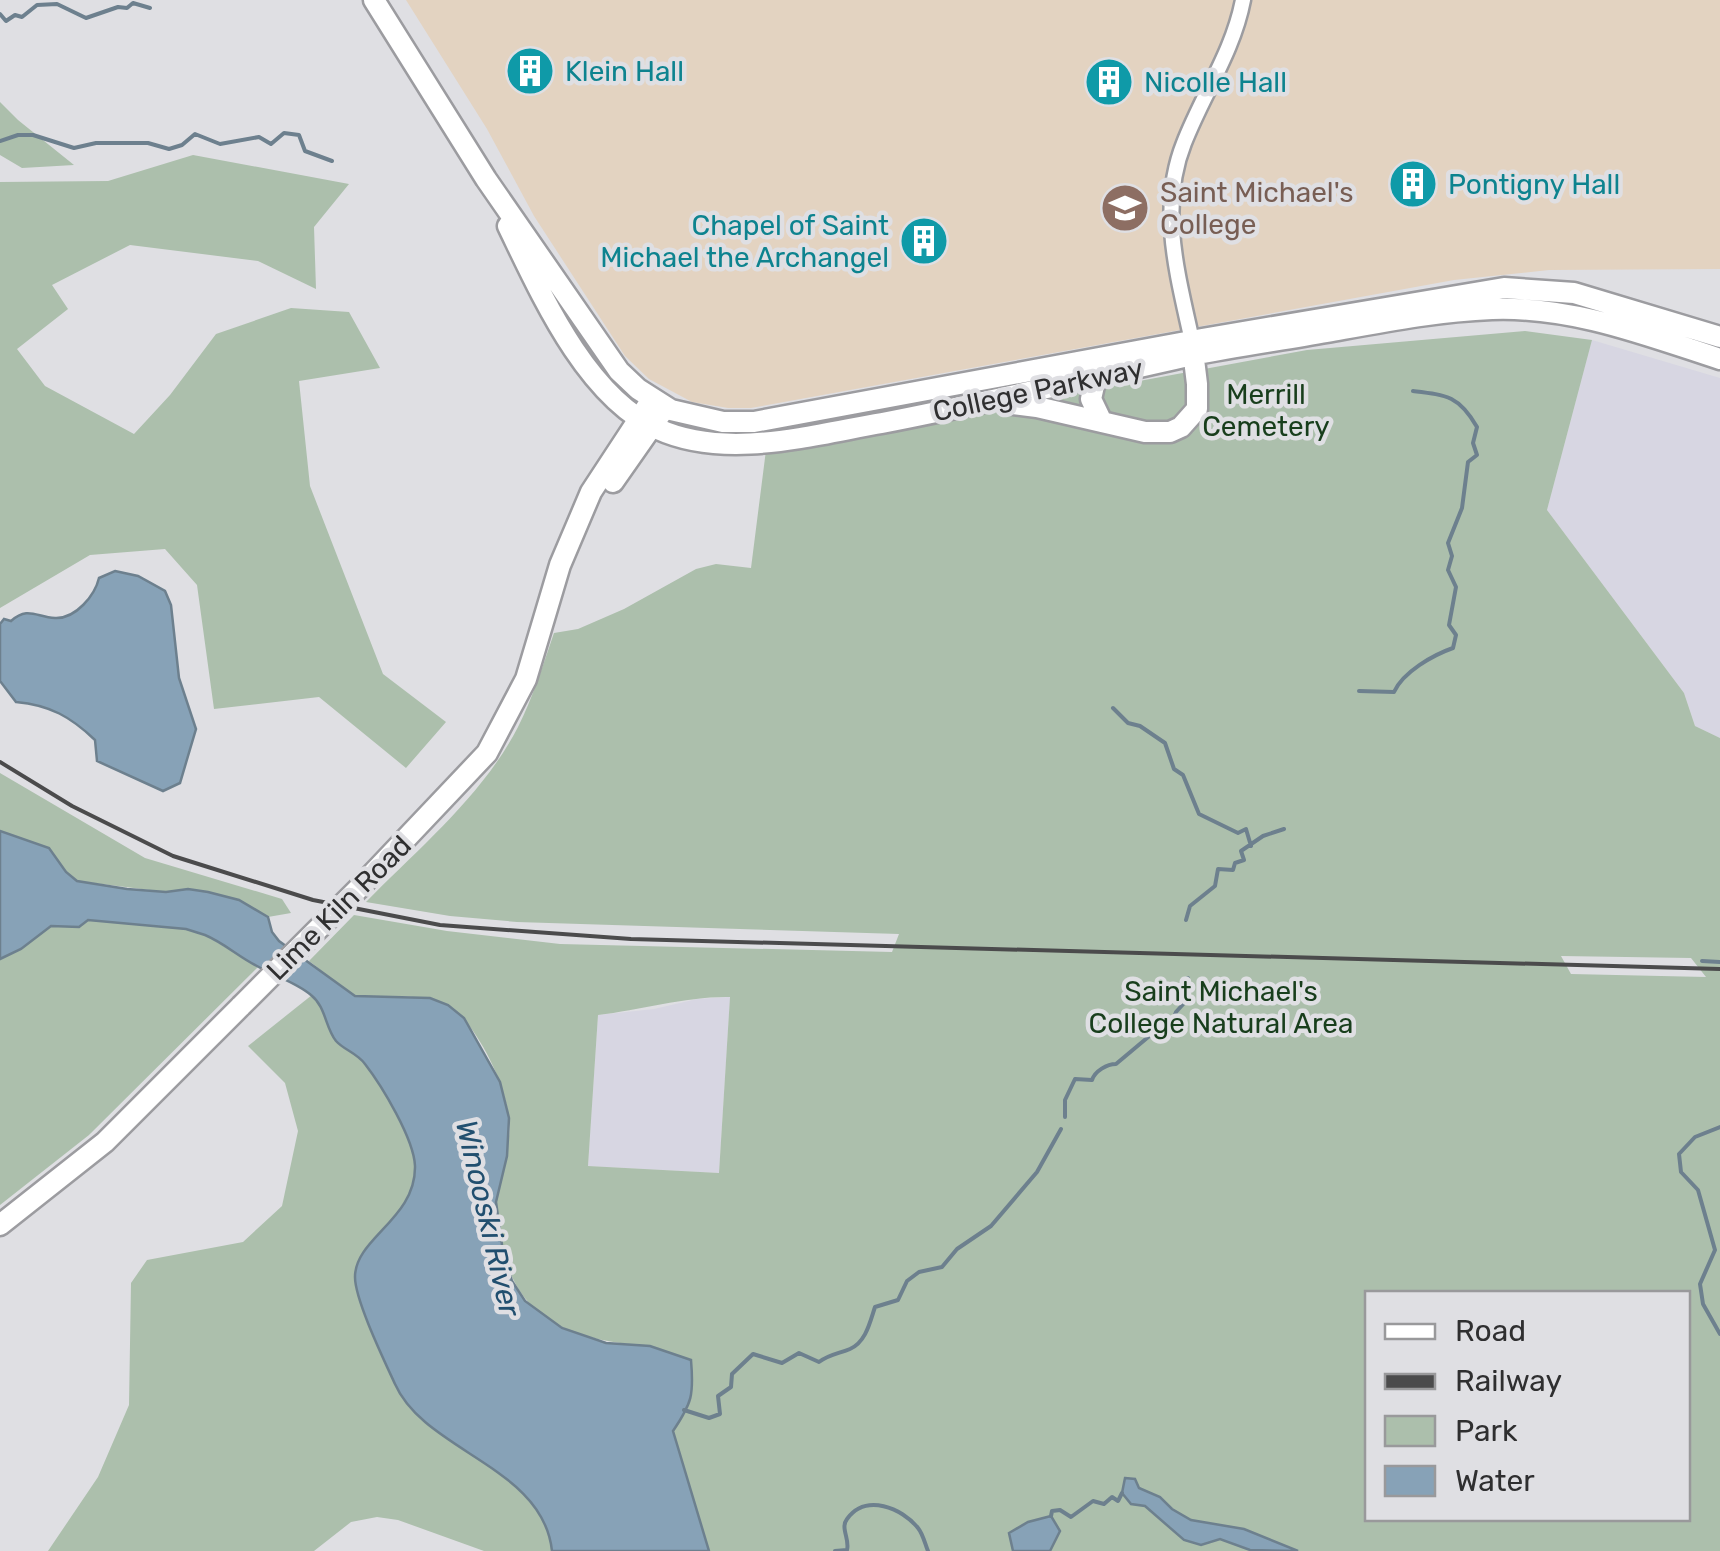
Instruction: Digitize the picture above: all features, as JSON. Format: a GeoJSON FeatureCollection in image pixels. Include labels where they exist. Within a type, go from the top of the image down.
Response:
{"type":"FeatureCollection","features":[{"type":"Feature","properties":{"kind":"main road","name":"College Parkway"},"geometry":{"type":"LineString","coordinates":[[374,0],[486,179],[609,359],[658,403],[702,419],[754,422],[1097,369],[1504,288],[1574,293],[1720,337]]}},
{"type":"Feature","properties":{"kind":"main road","name":"College Parkway"},"geometry":{"type":"LineString","coordinates":[[486,179],[518,247],[578,354],[604,390],[646,423],[696,440],[738,444],[822,434],[984,403],[1097,369]]}},
{"type":"Feature","properties":{"kind":"main road","name":"College Parkway"},"geometry":{"type":"LineString","coordinates":[[1193,348],[1496,309],[1574,315],[1720,359]]}},
{"type":"Feature","properties":{"kind":"main road"},"geometry":{"type":"LineString","coordinates":[[984,403],[1037,407],[1158,434],[1181,427],[1196,409],[1193,348]]}},
{"type":"Feature","properties":{"kind":"main road"},"geometry":{"type":"LineString","coordinates":[[1097,369],[1091,399],[1102,422]]}},
{"type":"Feature","properties":{"kind":"main road","name":"Lime Kiln Road"},"geometry":{"type":"LineString","coordinates":[[0,1225],[105,1142],[465,779],[502,728],[526,679],[560,565],[591,492],[658,403]]}},
{"type":"Feature","properties":{"kind":"street"},"geometry":{"type":"LineString","coordinates":[[1193,348],[1171,230],[1174,177],[1185,139],[1232,42],[1244,0]]}},
{"type":"Feature","properties":{"kind":"shaded area","name":"Saint Michael's College"},"geometry":{"type":"Polygon","coordinates":[[[406,0],[1720,0],[1720,269],[1549,270],[1454,280],[751,408],[692,402],[649,379],[625,356],[534,216],[487,129],[406,0]]]}},
{"type":"Feature","properties":{"kind":"shaded area"},"geometry":{"type":"Polygon","coordinates":[[[1592,340],[1720,378],[1720,738],[1695,726],[1684,693],[1547,510],[1592,340]]]}},
{"type":"Feature","properties":{"kind":"shaded area"},"geometry":{"type":"Polygon","coordinates":[[[730,997],[719,1173],[588,1166],[598,1015],[730,997]]]}},
{"type":"Feature","properties":{"kind":"green space"},"geometry":{"type":"Polygon","coordinates":[[[0,102],[74,165],[22,168],[0,155],[0,102]]]}},
{"type":"Feature","properties":{"kind":"green space"},"geometry":{"type":"Polygon","coordinates":[[[193,155],[349,184],[314,227],[316,289],[258,261],[130,245],[52,285],[68,309],[17,349],[45,386],[134,434],[170,395],[216,334],[291,308],[349,312],[380,368],[299,381],[310,486],[383,674],[446,722],[406,768],[319,697],[214,709],[197,585],[165,549],[90,555],[0,608],[0,182],[108,181],[193,155]]]}},
{"type":"Feature","properties":{"kind":"green space","name":"Saint Michael's College Natural Area"},"geometry":{"type":"Polygon","coordinates":[[[1525,331],[1592,340],[1547,510],[1684,693],[1695,726],[1720,738],[1720,1551],[709,1551],[673,1431],[688,1409],[650,1346],[597,1339],[552,1321],[518,1289],[507,1266],[496,1199],[509,1138],[509,1117],[498,1078],[473,1031],[458,1013],[430,1000],[351,994],[309,961],[354,915],[560,944],[892,952],[899,934],[517,922],[366,902],[449,820],[504,752],[528,704],[554,633],[578,629],[624,609],[696,569],[716,564],[751,568],[766,450],[1307,350],[1525,331]],[[1561,956],[1571,974],[1706,977],[1691,958],[1561,956]],[[730,997],[598,1015],[588,1166],[719,1173],[730,997]]]}},
{"type":"Feature","properties":{"kind":"green space"},"geometry":{"type":"Polygon","coordinates":[[[0,773],[145,858],[282,899],[291,913],[268,917],[239,900],[188,889],[166,892],[77,881],[49,848],[0,831],[0,773]]]}},
{"type":"Feature","properties":{"kind":"green space"},"geometry":{"type":"Polygon","coordinates":[[[88,920],[186,929],[205,935],[258,967],[89,1135],[0,1205],[0,959],[21,949],[51,926],[79,927],[88,920]]]}},
{"type":"Feature","properties":{"kind":"green space"},"geometry":{"type":"Polygon","coordinates":[[[312,995],[326,1013],[334,1038],[358,1056],[377,1080],[403,1126],[413,1156],[413,1185],[406,1200],[366,1249],[355,1278],[378,1346],[410,1407],[528,1499],[544,1522],[552,1551],[484,1551],[398,1520],[377,1517],[351,1522],[314,1551],[48,1551],[98,1477],[129,1405],[131,1283],[147,1260],[243,1242],[282,1206],[298,1131],[285,1083],[248,1046],[312,995]]]}},
{"type":"Feature","properties":{"kind":"water"},"geometry":{"type":"Polygon","coordinates":[[[115,571],[138,576],[165,591],[171,605],[179,678],[196,729],[180,783],[163,791],[97,761],[95,740],[86,732],[50,709],[16,702],[0,681],[0,624],[4,619],[11,621],[27,613],[55,618],[70,615],[89,598],[99,578],[115,571]]]}},
{"type":"Feature","properties":{"kind":"water","name":"Winooski River"},"geometry":{"type":"Polygon","coordinates":[[[0,831],[49,848],[77,881],[166,892],[188,889],[239,900],[268,917],[279,941],[355,996],[430,998],[448,1005],[464,1018],[500,1082],[509,1118],[507,1156],[496,1202],[503,1252],[512,1281],[525,1301],[562,1328],[606,1343],[650,1346],[691,1360],[690,1398],[673,1431],[709,1551],[552,1551],[544,1522],[528,1499],[410,1407],[395,1384],[356,1287],[358,1263],[406,1200],[415,1166],[403,1128],[372,1074],[362,1060],[336,1041],[320,1005],[311,995],[212,938],[186,929],[88,920],[79,927],[51,926],[21,949],[0,959],[0,831]]]}},
{"type":"Feature","properties":{"kind":"water"},"geometry":{"type":"Polygon","coordinates":[[[1125,1478],[1135,1479],[1139,1488],[1160,1497],[1191,1520],[1244,1529],[1298,1551],[1250,1550],[1220,1539],[1201,1545],[1184,1540],[1145,1506],[1131,1504],[1122,1493],[1125,1478]]]}},
{"type":"Feature","properties":{"kind":"water"},"geometry":{"type":"Polygon","coordinates":[[[1051,1516],[1060,1531],[1050,1551],[1013,1551],[1009,1533],[1028,1522],[1051,1516]]]}},
{"type":"Feature","properties":{"kind":"waterway"},"geometry":{"type":"LineString","coordinates":[[0,14],[6,21],[15,15],[22,17],[37,5],[57,4],[86,18],[133,3],[150,8]]}},
{"type":"Feature","properties":{"kind":"waterway"},"geometry":{"type":"LineString","coordinates":[[0,141],[33,135],[74,148],[96,143],[148,143],[169,149],[182,145],[195,134],[220,144],[259,137],[271,144],[284,133],[299,135],[305,151],[332,161]]}},
{"type":"Feature","properties":{"kind":"waterway"},"geometry":{"type":"LineString","coordinates":[[1359,691],[1394,692],[1419,665],[1453,648],[1456,635],[1449,625],[1456,587],[1448,570],[1452,556],[1448,543],[1462,508],[1468,462],[1477,455],[1473,443],[1477,427],[1451,399],[1413,391]]}},
{"type":"Feature","properties":{"kind":"waterway"},"geometry":{"type":"LineString","coordinates":[[1113,708],[1128,723],[1140,726],[1165,743],[1174,769],[1183,775],[1199,814],[1238,833],[1246,829],[1251,846]]}},
{"type":"Feature","properties":{"kind":"waterway"},"geometry":{"type":"LineString","coordinates":[[1186,920],[1190,906],[1215,886],[1218,869],[1233,870],[1235,863],[1244,860],[1241,851],[1263,836],[1284,829]]}},
{"type":"Feature","properties":{"kind":"waterway"},"geometry":{"type":"LineString","coordinates":[[1702,961],[1720,962]]}},
{"type":"Feature","properties":{"kind":"waterway"},"geometry":{"type":"LineString","coordinates":[[1065,1117],[1065,1100],[1075,1079],[1092,1080],[1153,1033],[1160,1030],[1168,1034],[1176,1012],[1186,1001],[1182,994],[1188,978]]}},
{"type":"Feature","properties":{"kind":"waterway"},"geometry":{"type":"LineString","coordinates":[[1720,1127],[1695,1137],[1679,1154],[1681,1172],[1698,1190],[1715,1250],[1700,1284],[1703,1304],[1720,1334]]}},
{"type":"Feature","properties":{"kind":"waterway"},"geometry":{"type":"LineString","coordinates":[[684,1410],[709,1418],[720,1414],[718,1396],[731,1387],[732,1374],[753,1354],[782,1363],[799,1353],[819,1362],[855,1346],[867,1331],[875,1307],[898,1300],[907,1281],[919,1272],[942,1267],[957,1249],[991,1226],[1037,1172],[1061,1129]]}},
{"type":"Feature","properties":{"kind":"waterway"},"geometry":{"type":"LineString","coordinates":[[1051,1516],[1052,1511],[1060,1510],[1071,1517],[1093,1501],[1104,1504],[1112,1497],[1118,1501],[1122,1493]]}},
{"type":"Feature","properties":{"kind":"waterway"},"geometry":{"type":"LineString","coordinates":[[835,1551],[847,1550],[847,1519],[855,1511],[874,1505],[894,1510],[911,1521],[920,1530],[928,1551]]}},
{"type":"Feature","properties":{"kind":"railway"},"geometry":{"type":"LineString","coordinates":[[0,762],[72,806],[173,856],[313,900],[440,925],[631,939],[1720,969]]}},
{"type":"Feature","properties":{"kind":"place","name":"Klein Hall"},"geometry":{"type":"Point","coordinates":[530,71]}},
{"type":"Feature","properties":{"kind":"place","name":"Nicolle Hall"},"geometry":{"type":"Point","coordinates":[1109,82]}},
{"type":"Feature","properties":{"kind":"place","name":"Pontigny Hall"},"geometry":{"type":"Point","coordinates":[1413,184]}},
{"type":"Feature","properties":{"kind":"place","name":"Saint Michael's College"},"geometry":{"type":"Point","coordinates":[1125,208]}},
{"type":"Feature","properties":{"kind":"place","name":"Chapel of Saint Michael the Archangel"},"geometry":{"type":"Point","coordinates":[924,241]}},
{"type":"Feature","properties":{"kind":"park label","name":"Merrill Cemetery"},"geometry":{"type":"Point","coordinates":[1266,410]}}]}
